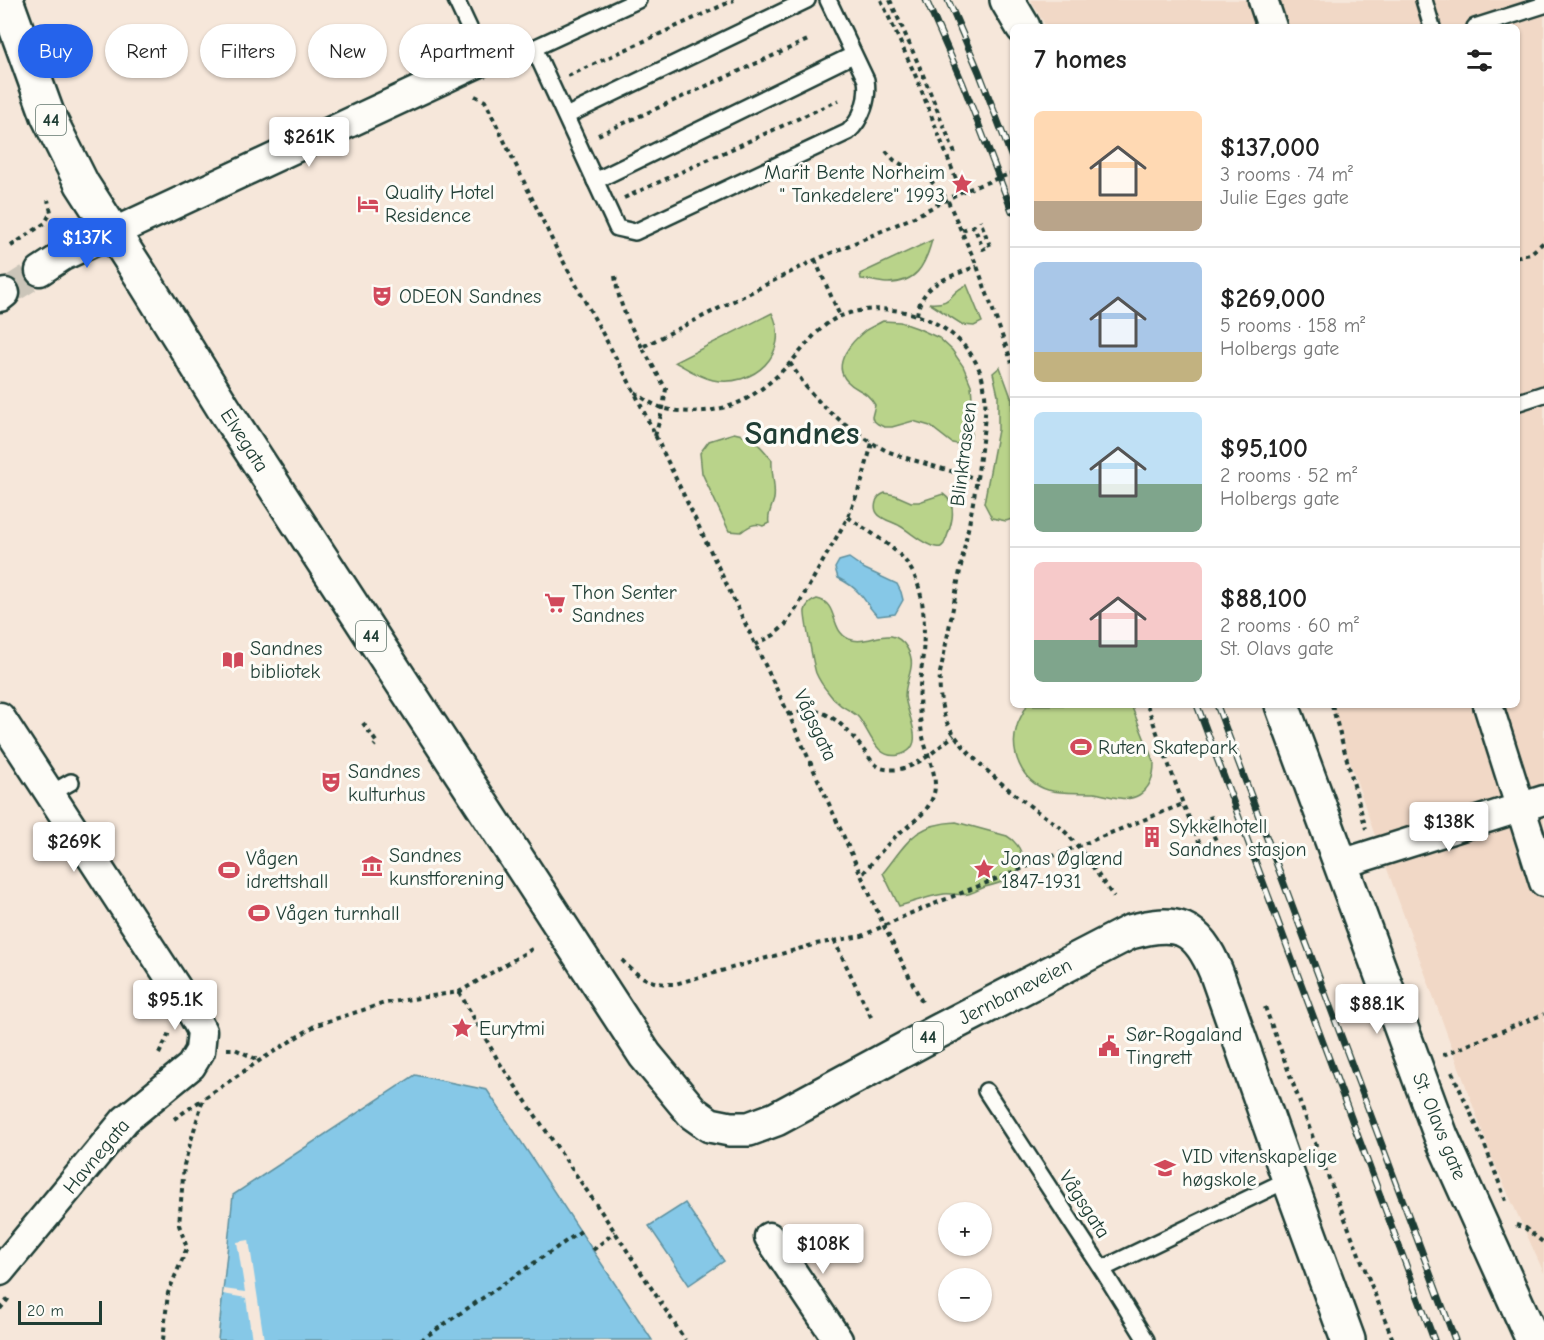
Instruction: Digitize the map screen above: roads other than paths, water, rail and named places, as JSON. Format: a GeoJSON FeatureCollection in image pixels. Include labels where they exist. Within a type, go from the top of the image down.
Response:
{"type":"FeatureCollection","features":[{"type":"Feature","properties":{"kind":"main road","name":"Elvegata"},"geometry":{"type":"LineString","coordinates":[[6,0],[48,116],[82,184],[224,409],[518,862]]}},
{"type":"Feature","properties":{"kind":"main road"},"geometry":{"type":"LineString","coordinates":[[1007,0],[1021,24]]}},
{"type":"Feature","properties":{"kind":"main road","name":"St. Olavs gate"},"geometry":{"type":"LineString","coordinates":[[1283,708],[1441,1136],[1533,1340]]}},
{"type":"Feature","properties":{"kind":"main road","name":"Jernbaneveien"},"geometry":{"type":"LineString","coordinates":[[518,862],[645,1055],[693,1113],[710,1125],[730,1129],[749,1129],[776,1119],[1130,932],[1150,926],[1182,928],[1196,937],[1214,967],[1348,1340]]}},
{"type":"Feature","properties":{"kind":"street"},"geometry":{"type":"LineString","coordinates":[[1263,0],[1271,24]]}},
{"type":"Feature","properties":{"kind":"street"},"geometry":{"type":"LineString","coordinates":[[40,271],[63,255],[113,231],[445,78]]}},
{"type":"Feature","properties":{"kind":"street"},"geometry":{"type":"LineString","coordinates":[[1489,708],[1532,803],[1544,882]]}},
{"type":"Feature","properties":{"kind":"street","name":"Havnegata"},"geometry":{"type":"LineString","coordinates":[[0,717],[60,788],[202,1031],[200,1051],[191,1066],[124,1120],[0,1270]]}},
{"type":"Feature","properties":{"kind":"street"},"geometry":{"type":"LineString","coordinates":[[1341,864],[1532,803]]}},
{"type":"Feature","properties":{"kind":"street"},"geometry":{"type":"LineString","coordinates":[[769,1236],[838,1340]]}},
{"type":"Feature","properties":{"kind":"lane"},"geometry":{"type":"LineString","coordinates":[[456,0],[467,24]]}},
{"type":"Feature","properties":{"kind":"lane"},"geometry":{"type":"LineString","coordinates":[[535,48],[638,0]]}},
{"type":"Feature","properties":{"kind":"lane"},"geometry":{"type":"LineString","coordinates":[[566,116],[807,0]]}},
{"type":"Feature","properties":{"kind":"lane"},"geometry":{"type":"LineString","coordinates":[[535,50],[617,228],[635,232],[848,132],[854,125],[867,98],[866,80],[828,0]]}},
{"type":"Feature","properties":{"kind":"lane"},"geometry":{"type":"LineString","coordinates":[[1424,0],[1431,24]]}},
{"type":"Feature","properties":{"kind":"lane"},"geometry":{"type":"LineString","coordinates":[[1484,24],[1544,5]]}},
{"type":"Feature","properties":{"kind":"lane"},"geometry":{"type":"LineString","coordinates":[[595,181],[854,55]]}},
{"type":"Feature","properties":{"kind":"lane"},"geometry":{"type":"LineString","coordinates":[[1520,402],[1544,394]]}},
{"type":"Feature","properties":{"kind":"lane","name":"Vågsgata"},"geometry":{"type":"LineString","coordinates":[[986,1091],[1146,1340]]}},
{"type":"Feature","properties":{"kind":"lane"},"geometry":{"type":"LineString","coordinates":[[1102,1269],[1289,1179]]}},
{"type":"Feature","properties":{"kind":"water"},"geometry":{"type":"Polygon","coordinates":[[[849,558],[865,569],[897,584],[903,600],[895,614],[878,616],[857,591],[838,578],[835,568],[839,561],[849,558]]]}},
{"type":"Feature","properties":{"kind":"water"},"geometry":{"type":"Polygon","coordinates":[[[415,1075],[487,1090],[652,1340],[218,1340],[233,1195],[415,1075]]]}},
{"type":"Feature","properties":{"kind":"water"},"geometry":{"type":"Polygon","coordinates":[[[685,1203],[724,1261],[689,1285],[649,1226],[685,1203]]]}},
{"type":"Feature","properties":{"kind":"tunnel"},"geometry":{"type":"LineString","coordinates":[[5,293],[40,271]]}},
{"type":"Feature","properties":{"kind":"railway"},"geometry":{"type":"LineString","coordinates":[[926,0],[963,84],[1010,206]]}},
{"type":"Feature","properties":{"kind":"railway"},"geometry":{"type":"LineString","coordinates":[[948,0],[1010,153]]}},
{"type":"Feature","properties":{"kind":"railway"},"geometry":{"type":"LineString","coordinates":[[1198,708],[1434,1340]]}},
{"type":"Feature","properties":{"kind":"railway"},"geometry":{"type":"LineString","coordinates":[[1218,708],[1455,1340]]}},
{"type":"Feature","properties":{"kind":"place","name":"Marit Bente Norheim \" Tankedelere\" 1993"},"geometry":{"type":"Point","coordinates":[962,184]}},
{"type":"Feature","properties":{"kind":"place","name":"Quality Hotel Residence"},"geometry":{"type":"Point","coordinates":[368,204]}},
{"type":"Feature","properties":{"kind":"place","name":"ODEON Sandnes"},"geometry":{"type":"Point","coordinates":[382,296]}},
{"type":"Feature","properties":{"kind":"place","name":"Thon Senter Sandnes"},"geometry":{"type":"Point","coordinates":[555,603]}},
{"type":"Feature","properties":{"kind":"place","name":"Sandnes bibliotek"},"geometry":{"type":"Point","coordinates":[233,660]}},
{"type":"Feature","properties":{"kind":"place","name":"Ruten Skatepark"},"geometry":{"type":"Point","coordinates":[1081,747]}},
{"type":"Feature","properties":{"kind":"place","name":"Sandnes kulturhus"},"geometry":{"type":"Point","coordinates":[331,782]}},
{"type":"Feature","properties":{"kind":"place","name":"Sykkelhotell Sandnes stasjon"},"geometry":{"type":"Point","coordinates":[1152,837]}},
{"type":"Feature","properties":{"kind":"place","name":"Sandnes kunstforening"},"geometry":{"type":"Point","coordinates":[372,866]}},
{"type":"Feature","properties":{"kind":"place","name":"Jonas Øglænd 1847-1931"},"geometry":{"type":"Point","coordinates":[984,869]}},
{"type":"Feature","properties":{"kind":"place","name":"Vågen idrettshall"},"geometry":{"type":"Point","coordinates":[229,870]}},
{"type":"Feature","properties":{"kind":"place","name":"Vågen turnhall"},"geometry":{"type":"Point","coordinates":[259,913]}},
{"type":"Feature","properties":{"kind":"place","name":"Eurytmi"},"geometry":{"type":"Point","coordinates":[462,1028]}},
{"type":"Feature","properties":{"kind":"place","name":"Sør-Rogaland Tingrett"},"geometry":{"type":"Point","coordinates":[1109,1046]}},
{"type":"Feature","properties":{"kind":"place","name":"VID vitenskapelige høgskole"},"geometry":{"type":"Point","coordinates":[1165,1168]}},
{"type":"Feature","properties":{"kind":"district","name":"Sandnes"},"geometry":{"type":"Point","coordinates":[802,433]}}]}
